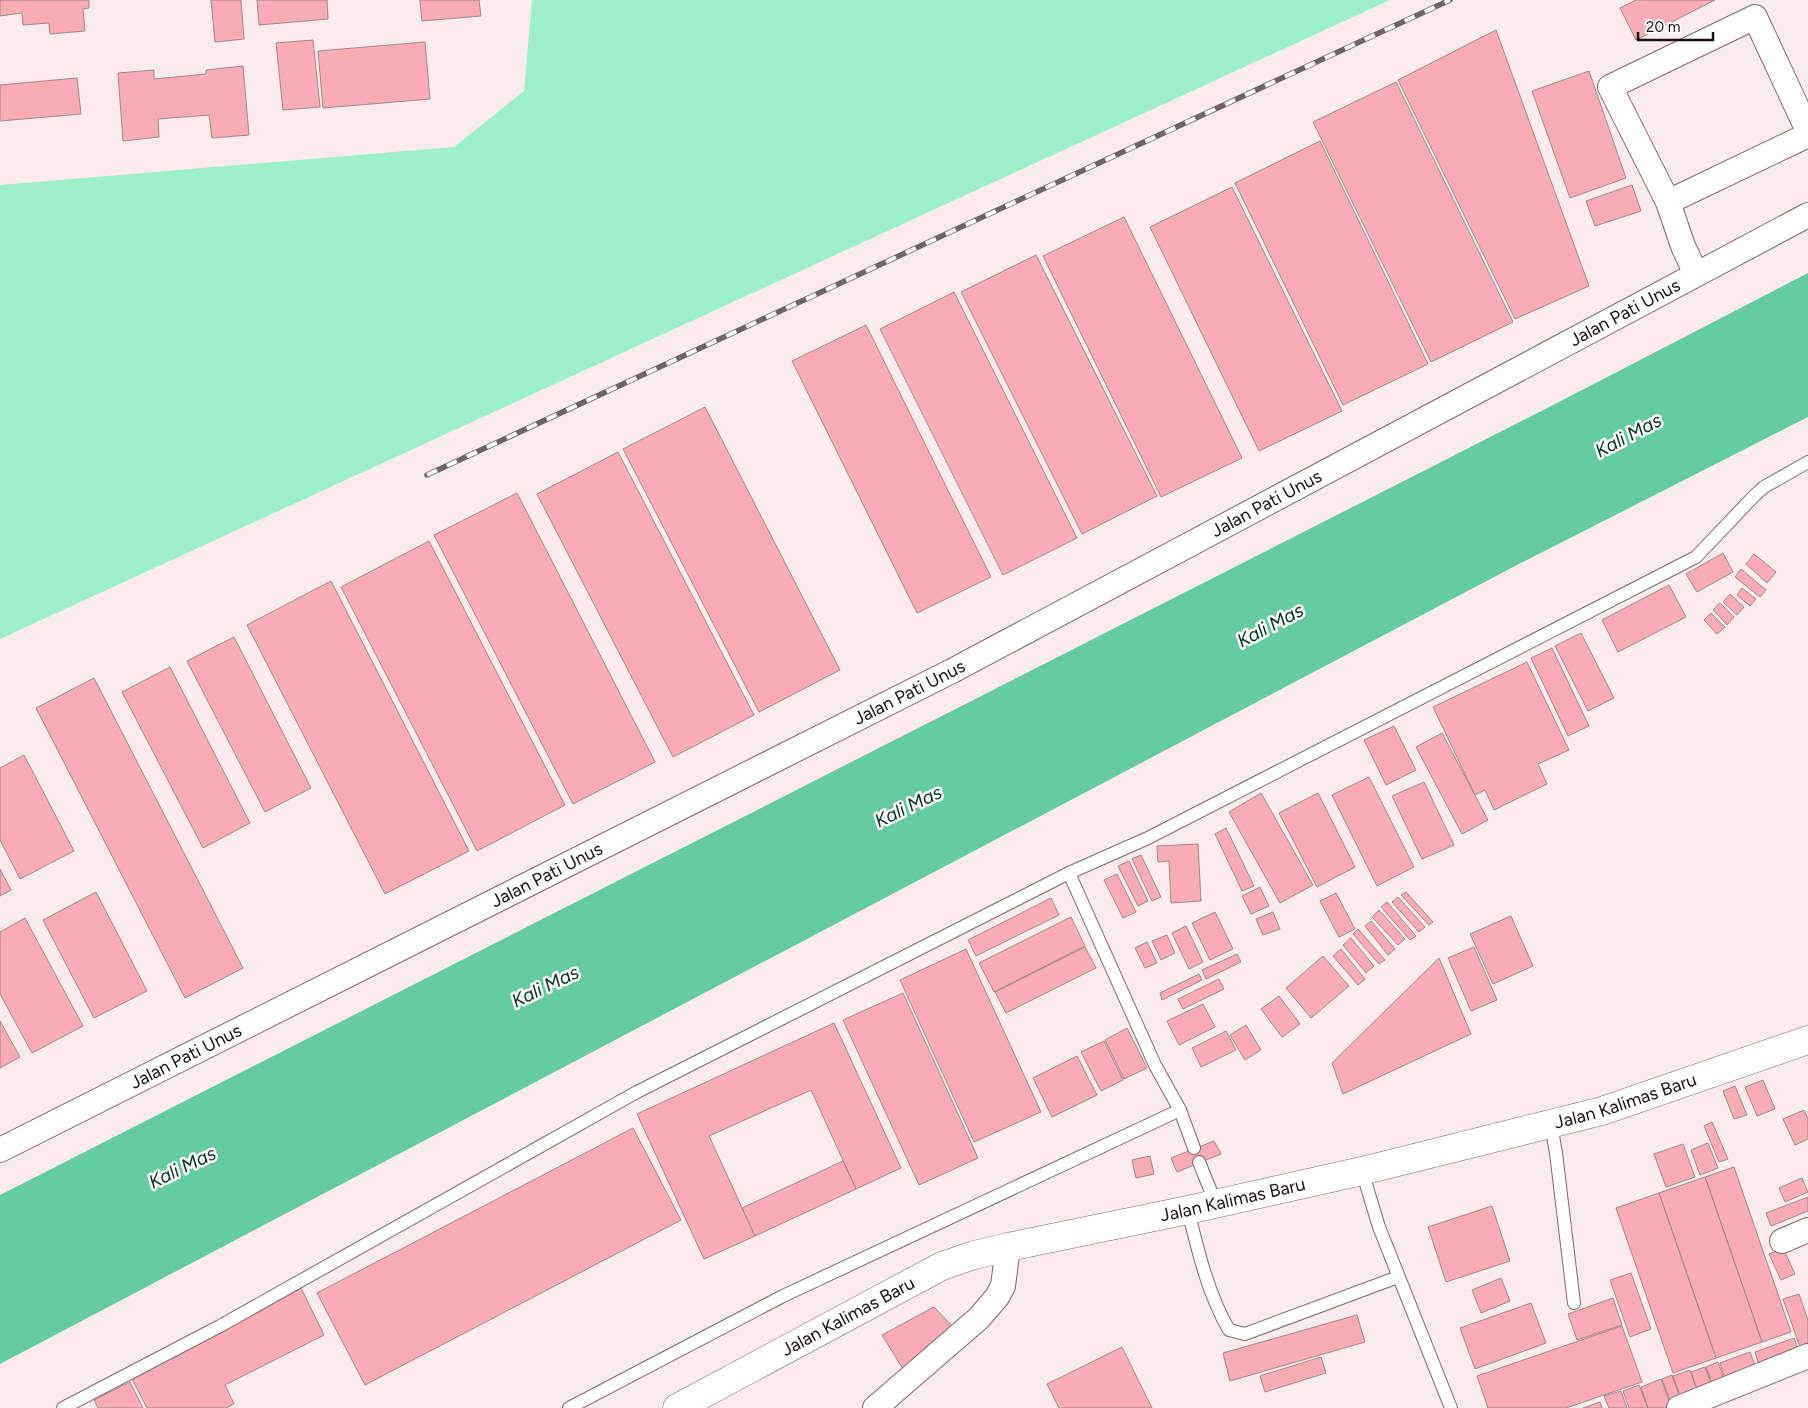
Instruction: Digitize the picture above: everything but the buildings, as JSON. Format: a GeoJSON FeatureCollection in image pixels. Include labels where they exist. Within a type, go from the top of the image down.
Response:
{"type":"FeatureCollection","features":[{"type":"Feature","properties":{"kind":"street"},"geometry":{"type":"LineString","coordinates":[[1696,274],[1683,246],[1668,202],[1610,87],[1755,17],[1808,131]]}},
{"type":"Feature","properties":{"kind":"street"},"geometry":{"type":"LineString","coordinates":[[1668,202],[1808,135]]}},
{"type":"Feature","properties":{"kind":"street","name":"Jalan Pati Unus"},"geometry":{"type":"LineString","coordinates":[[0,1150],[952,671],[1808,215]]}},
{"type":"Feature","properties":{"kind":"street","name":"Jalan Kalimas Baru"},"geometry":{"type":"LineString","coordinates":[[677,1408],[942,1266],[974,1255],[1362,1171],[1551,1124],[1632,1102],[1808,1040]]}},
{"type":"Feature","properties":{"kind":"street"},"geometry":{"type":"LineString","coordinates":[[1782,1241],[1808,1230]]}},
{"type":"Feature","properties":{"kind":"street"},"geometry":{"type":"LineString","coordinates":[[875,1408],[979,1318],[997,1297],[1002,1286],[1008,1247]]}},
{"type":"Feature","properties":{"kind":"street"},"geometry":{"type":"LineString","coordinates":[[1679,1408],[1801,1359]]}},
{"type":"Feature","properties":{"kind":"lane"},"geometry":{"type":"LineString","coordinates":[[63,1408],[220,1326],[637,1092],[1069,873],[1148,838],[1696,557],[1764,487],[1808,462]]}},
{"type":"Feature","properties":{"kind":"lane"},"geometry":{"type":"LineString","coordinates":[[1069,873],[1156,1065],[1180,1110],[1194,1148]]}},
{"type":"Feature","properties":{"kind":"lane"},"geometry":{"type":"LineString","coordinates":[[569,1408],[783,1296],[1180,1110]]}},
{"type":"Feature","properties":{"kind":"lane"},"geometry":{"type":"LineString","coordinates":[[1551,1124],[1574,1303]]}},
{"type":"Feature","properties":{"kind":"lane"},"geometry":{"type":"LineString","coordinates":[[1199,1162],[1216,1204]]}},
{"type":"Feature","properties":{"kind":"lane"},"geometry":{"type":"LineString","coordinates":[[1362,1171],[1379,1226],[1451,1408]]}},
{"type":"Feature","properties":{"kind":"lane"},"geometry":{"type":"LineString","coordinates":[[1188,1210],[1200,1260],[1222,1319],[1229,1330],[1245,1334],[1398,1276]]}},
{"type":"Feature","properties":{"kind":"shaded area"},"geometry":{"type":"Polygon","coordinates":[[[532,0],[1390,0],[0,639],[0,185],[454,147],[524,91],[532,0]]]}},
{"type":"Feature","properties":{"kind":"water","name":"Kali Mas"},"geometry":{"type":"Polygon","coordinates":[[[1808,273],[1808,417],[1517,565],[0,1364],[0,1195],[1557,403],[1808,273]]]}},
{"type":"Feature","properties":{"kind":"railway"},"geometry":{"type":"LineString","coordinates":[[427,475],[1450,0]]}}]}
